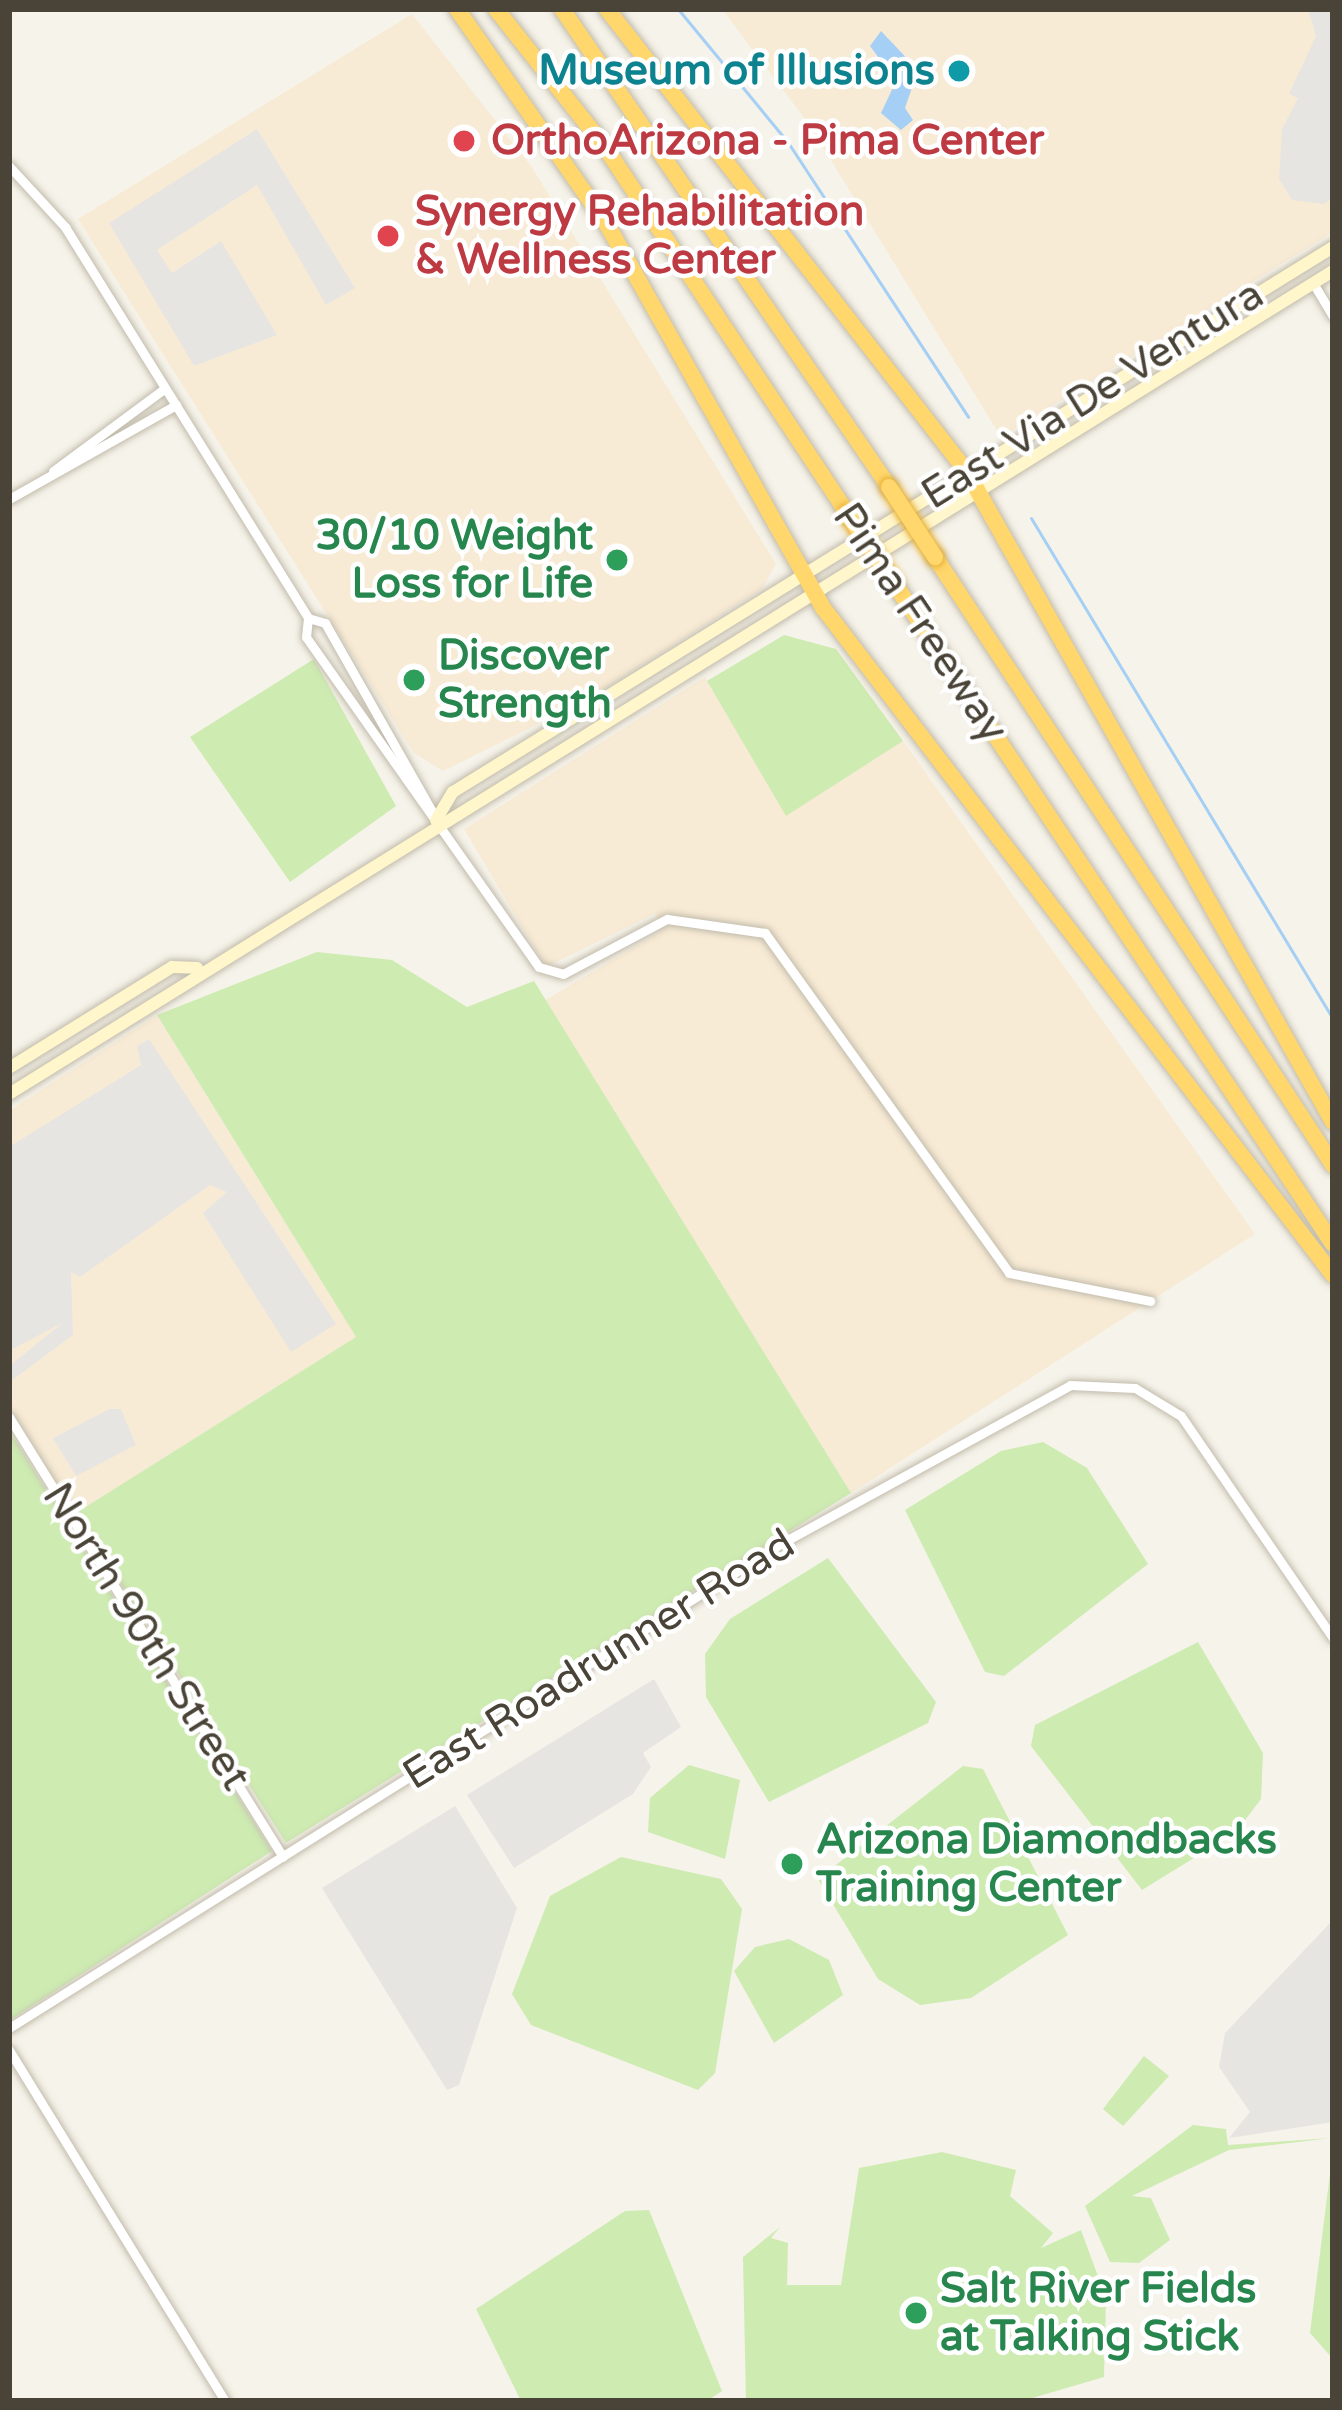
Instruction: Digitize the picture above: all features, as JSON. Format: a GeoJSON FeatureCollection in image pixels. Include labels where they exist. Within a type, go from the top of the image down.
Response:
{"type":"FeatureCollection","features":[{"type":"Feature","properties":{"kind":"highway"},"geometry":{"type":"LineString","coordinates":[[458,9],[592,200],[816,597],[1333,1275]]}},
{"type":"Feature","properties":{"kind":"highway","name":"Pima Freeway"},"geometry":{"type":"LineString","coordinates":[[496,9],[605,147],[1333,1244]]}},
{"type":"Feature","properties":{"kind":"highway","name":"Pima Freeway"},"geometry":{"type":"LineString","coordinates":[[562,9],[889,487],[1333,1165]]}},
{"type":"Feature","properties":{"kind":"highway"},"geometry":{"type":"LineString","coordinates":[[607,9],[968,472],[1333,1122]]}},
{"type":"Feature","properties":{"kind":"main road","name":"East Via De Ventura"},"geometry":{"type":"LineString","coordinates":[[436,820],[453,792],[1333,247]]}},
{"type":"Feature","properties":{"kind":"main road","name":"East Via De Ventura"},"geometry":{"type":"LineString","coordinates":[[9,1094],[197,968],[436,820],[501,793],[1333,271]]}},
{"type":"Feature","properties":{"kind":"main road","name":"East Via De Ventura"},"geometry":{"type":"LineString","coordinates":[[9,1068],[172,968],[197,968]]}},
{"type":"Feature","properties":{"kind":"street"},"geometry":{"type":"LineString","coordinates":[[9,166],[65,227],[308,618],[306,637],[547,973],[563,974],[646,923],[765,933],[1009,1273],[1150,1301]]}},
{"type":"Feature","properties":{"kind":"street"},"geometry":{"type":"LineString","coordinates":[[1313,284],[1333,316]]}},
{"type":"Feature","properties":{"kind":"street"},"geometry":{"type":"LineString","coordinates":[[9,499],[171,397]]}},
{"type":"Feature","properties":{"kind":"street"},"geometry":{"type":"LineString","coordinates":[[53,471],[171,397]]}},
{"type":"Feature","properties":{"kind":"street"},"geometry":{"type":"LineString","coordinates":[[308,618],[325,623],[436,820]]}},
{"type":"Feature","properties":{"kind":"street","name":"East Roadrunner Road"},"geometry":{"type":"LineString","coordinates":[[9,2028],[782,1544],[1045,1395],[1086,1382],[1135,1388],[1201,1438],[1333,1638]]}},
{"type":"Feature","properties":{"kind":"street","name":"North 90th Street"},"geometry":{"type":"LineString","coordinates":[[9,1417],[283,1857]]}},
{"type":"Feature","properties":{"kind":"street"},"geometry":{"type":"LineString","coordinates":[[9,2050],[225,2401]]}},
{"type":"Feature","properties":{"kind":"shaded area"},"geometry":{"type":"Polygon","coordinates":[[[722,9],[1333,9],[1333,232],[1001,437],[808,123],[722,9]]]}},
{"type":"Feature","properties":{"kind":"shaded area"},"geometry":{"type":"Polygon","coordinates":[[[1308,9],[1333,9],[1333,198],[1324,204],[1292,200],[1279,179],[1282,129],[1298,98],[1289,94],[1316,36],[1308,9]]]}},
{"type":"Feature","properties":{"kind":"shaded area"},"geometry":{"type":"Polygon","coordinates":[[[412,14],[531,166],[776,564],[762,589],[588,699],[443,771],[414,753],[78,219],[412,14]]]}},
{"type":"Feature","properties":{"kind":"shaded area"},"geometry":{"type":"Polygon","coordinates":[[[257,129],[355,288],[326,305],[257,185],[157,250],[172,273],[221,241],[277,335],[194,366],[109,223],[257,129]]]}},
{"type":"Feature","properties":{"kind":"shaded area"},"geometry":{"type":"Polygon","coordinates":[[[705,677],[786,815],[903,741],[1255,1234],[851,1493],[542,1002],[661,931],[656,913],[546,967],[464,829],[705,677]]]}},
{"type":"Feature","properties":{"kind":"shaded area"},"geometry":{"type":"Polygon","coordinates":[[[157,1015],[356,1337],[76,1513],[9,1406],[9,1111],[157,1015]]]}},
{"type":"Feature","properties":{"kind":"shaded area"},"geometry":{"type":"Polygon","coordinates":[[[149,1039],[336,1324],[291,1352],[203,1213],[227,1192],[210,1185],[80,1277],[71,1272],[73,1335],[11,1381],[9,1366],[64,1322],[9,1351],[9,1147],[141,1065],[137,1046],[149,1039]]]}},
{"type":"Feature","properties":{"kind":"shaded area"},"geometry":{"type":"Polygon","coordinates":[[[110,1409],[121,1409],[136,1445],[76,1476],[53,1438],[110,1409]]]}},
{"type":"Feature","properties":{"kind":"shaded area"},"geometry":{"type":"Polygon","coordinates":[[[654,1679],[681,1727],[643,1753],[651,1767],[633,1794],[514,1868],[467,1795],[654,1679]]]}},
{"type":"Feature","properties":{"kind":"shaded area"},"geometry":{"type":"Polygon","coordinates":[[[455,1806],[517,1908],[459,2085],[447,2090],[322,1888],[455,1806]]]}},
{"type":"Feature","properties":{"kind":"shaded area"},"geometry":{"type":"Polygon","coordinates":[[[1333,1920],[1333,2122],[1229,2138],[1250,2112],[1219,2067],[1225,2033],[1333,1920]]]}},
{"type":"Feature","properties":{"kind":"green space"},"geometry":{"type":"Polygon","coordinates":[[[784,635],[836,649],[903,741],[786,816],[707,681],[784,635]]]}},
{"type":"Feature","properties":{"kind":"green space"},"geometry":{"type":"Polygon","coordinates":[[[314,659],[396,806],[290,882],[190,737],[314,659]]]}},
{"type":"Feature","properties":{"kind":"green space"},"geometry":{"type":"Polygon","coordinates":[[[317,952],[392,960],[467,1007],[534,981],[851,1493],[286,1843],[76,1513],[356,1337],[157,1015],[317,952]]]}},
{"type":"Feature","properties":{"kind":"green space"},"geometry":{"type":"Polygon","coordinates":[[[9,1430],[272,1851],[9,2021],[9,1430]]]}},
{"type":"Feature","properties":{"kind":"green space"},"geometry":{"type":"Polygon","coordinates":[[[1043,1442],[1087,1468],[1148,1564],[1004,1676],[985,1672],[905,1510],[1001,1451],[1043,1442]]]}},
{"type":"Feature","properties":{"kind":"green space"},"geometry":{"type":"Polygon","coordinates":[[[828,1558],[936,1702],[928,1723],[769,1802],[706,1697],[705,1654],[730,1619],[828,1558]]]}},
{"type":"Feature","properties":{"kind":"green space"},"geometry":{"type":"Polygon","coordinates":[[[1198,1642],[1263,1753],[1261,1799],[1236,1832],[1142,1890],[1031,1746],[1035,1725],[1198,1642]]]}},
{"type":"Feature","properties":{"kind":"green space"},"geometry":{"type":"Polygon","coordinates":[[[689,1765],[740,1780],[725,1859],[648,1832],[650,1798],[689,1765]]]}},
{"type":"Feature","properties":{"kind":"green space"},"geometry":{"type":"Polygon","coordinates":[[[963,1766],[983,1769],[1068,1935],[971,1998],[920,2005],[878,1979],[818,1879],[963,1766]]]}},
{"type":"Feature","properties":{"kind":"green space"},"geometry":{"type":"Polygon","coordinates":[[[621,1857],[721,1879],[742,1909],[715,2073],[698,2090],[531,2025],[512,1994],[550,1896],[621,1857]]]}},
{"type":"Feature","properties":{"kind":"green space"},"geometry":{"type":"Polygon","coordinates":[[[789,1939],[829,1960],[843,1995],[774,2043],[734,1971],[755,1947],[789,1939]]]}},
{"type":"Feature","properties":{"kind":"green space"},"geometry":{"type":"Polygon","coordinates":[[[1144,2056],[1169,2076],[1123,2126],[1103,2109],[1144,2056]]]}},
{"type":"Feature","properties":{"kind":"green space"},"geometry":{"type":"Polygon","coordinates":[[[1193,2125],[1226,2129],[1228,2145],[1332,2138],[1229,2150],[1132,2196],[1151,2198],[1170,2240],[1139,2263],[1110,2262],[1085,2206],[1193,2125]]]}},
{"type":"Feature","properties":{"kind":"green space"},"geometry":{"type":"Polygon","coordinates":[[[1333,2150],[1333,2359],[1310,2333],[1333,2150]]]}},
{"type":"Feature","properties":{"kind":"green space","name":"Salt River Fields at Talking Stick"},"geometry":{"type":"Polygon","coordinates":[[[942,2152],[1016,2170],[1010,2196],[1053,2233],[1041,2248],[1081,2230],[1106,2298],[1104,2377],[1022,2401],[746,2401],[743,2257],[780,2227],[771,2238],[788,2243],[787,2285],[841,2285],[859,2168],[942,2152]]]}},
{"type":"Feature","properties":{"kind":"green space"},"geometry":{"type":"Polygon","coordinates":[[[649,2210],[722,2391],[707,2401],[521,2401],[476,2309],[625,2211],[649,2210]]]}},
{"type":"Feature","properties":{"kind":"water"},"geometry":{"type":"Polygon","coordinates":[[[881,31],[918,70],[905,108],[913,120],[901,130],[881,113],[896,81],[870,46],[881,31]]]}},
{"type":"Feature","properties":{"kind":"waterway"},"geometry":{"type":"LineString","coordinates":[[678,9],[787,141],[968,417]]}},
{"type":"Feature","properties":{"kind":"waterway"},"geometry":{"type":"LineString","coordinates":[[1031,518],[1333,1019]]}},
{"type":"Feature","properties":{"kind":"place","name":"Museum of Illusions"},"geometry":{"type":"Point","coordinates":[959,71]}},
{"type":"Feature","properties":{"kind":"place","name":"OrthoArizona - Pima Center"},"geometry":{"type":"Point","coordinates":[464,141]}},
{"type":"Feature","properties":{"kind":"place","name":"Synergy Rehabilitation & Wellness Center"},"geometry":{"type":"Point","coordinates":[388,236]}},
{"type":"Feature","properties":{"kind":"place","name":"30/10 Weight Loss for Life"},"geometry":{"type":"Point","coordinates":[617,560]}},
{"type":"Feature","properties":{"kind":"place","name":"Discover Strength"},"geometry":{"type":"Point","coordinates":[414,680]}},
{"type":"Feature","properties":{"kind":"place","name":"Arizona Diamondbacks Training Center"},"geometry":{"type":"Point","coordinates":[792,1864]}},
{"type":"Feature","properties":{"kind":"place","name":"Salt River Fields at Talking Stick"},"geometry":{"type":"Point","coordinates":[916,2313]}}]}
